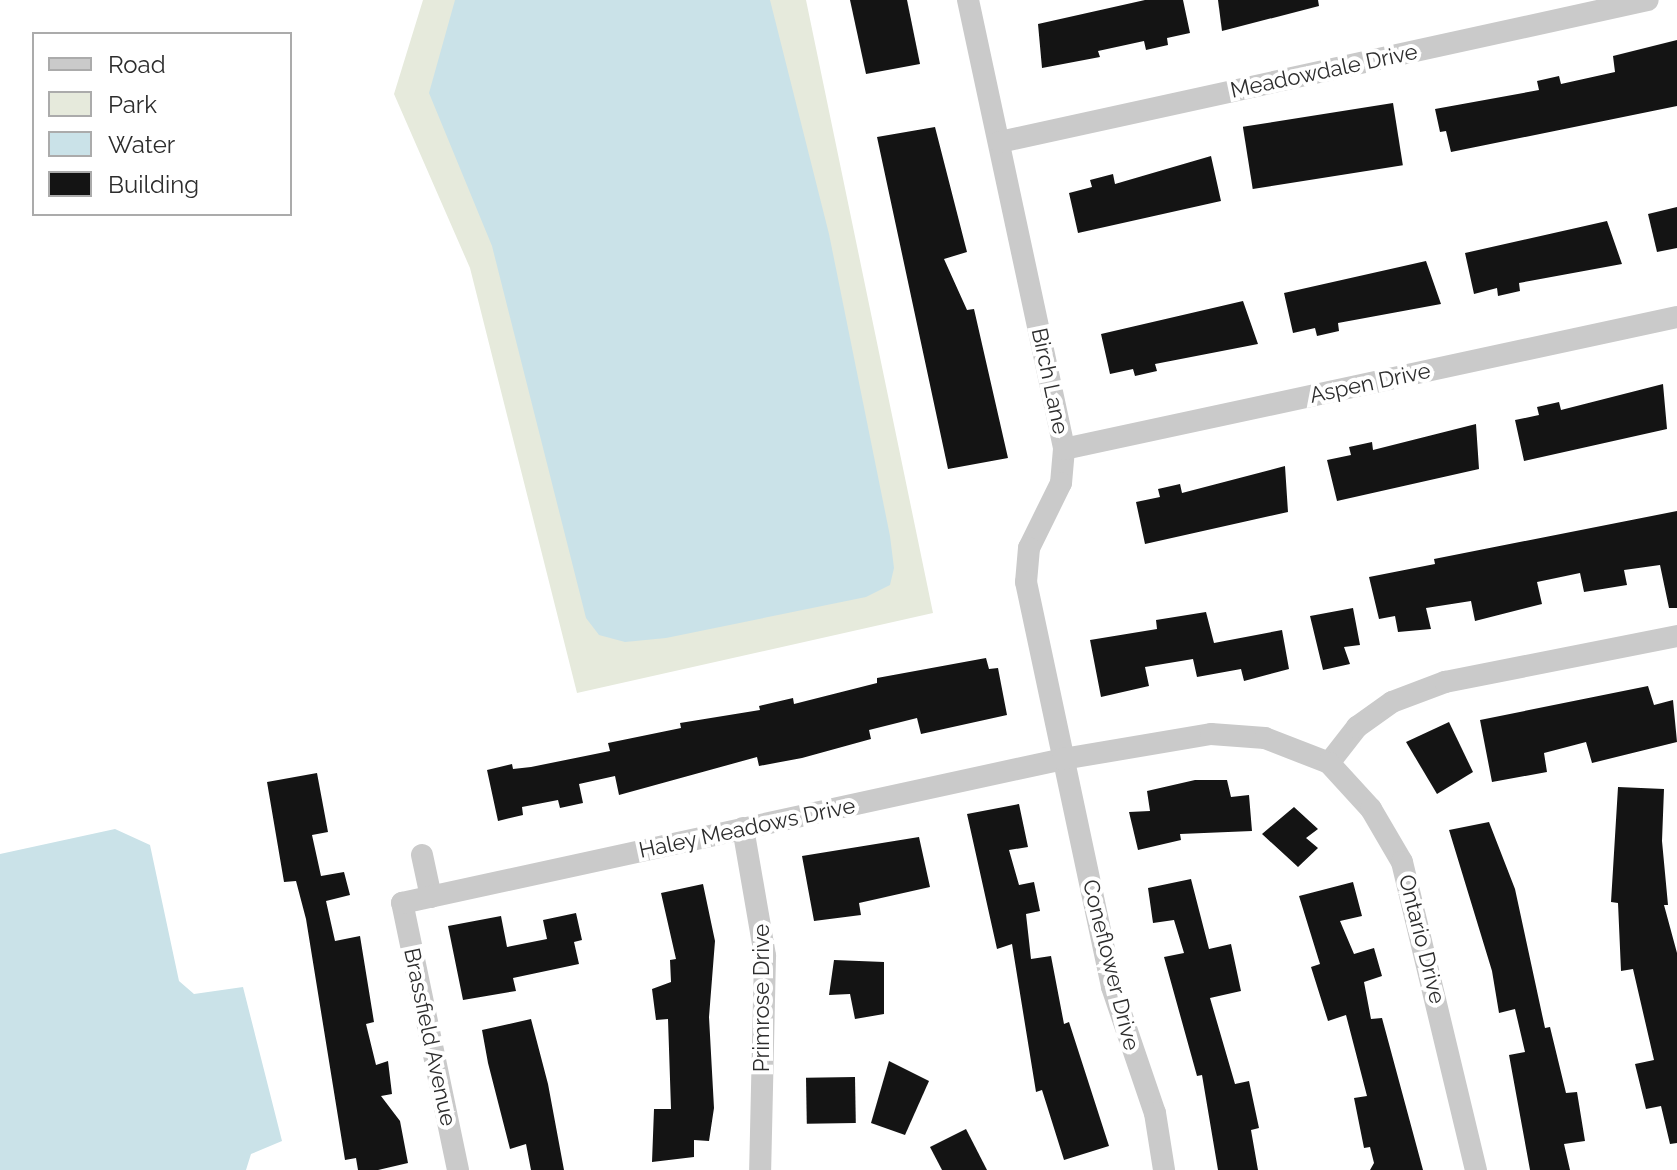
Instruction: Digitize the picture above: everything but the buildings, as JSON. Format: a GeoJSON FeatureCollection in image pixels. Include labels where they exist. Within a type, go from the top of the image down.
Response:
{"type":"FeatureCollection","features":[{"type":"Feature","properties":{"kind":"street","name":"Birch Lane"},"geometry":{"type":"LineString","coordinates":[[968,0],[1064,449],[1061,483],[1029,548],[1026,582],[1063,759]]}},
{"type":"Feature","properties":{"kind":"street","name":"Meadowdale Drive"},"geometry":{"type":"LineString","coordinates":[[1000,142],[1648,0]]}},
{"type":"Feature","properties":{"kind":"street","name":"Aspen Drive"},"geometry":{"type":"LineString","coordinates":[[1064,449],[1677,317]]}},
{"type":"Feature","properties":{"kind":"street"},"geometry":{"type":"LineString","coordinates":[[1329,763],[1357,727],[1392,702],[1432,687],[1677,636]]}},
{"type":"Feature","properties":{"kind":"street","name":"Ontario Drive"},"geometry":{"type":"LineString","coordinates":[[1063,759],[1211,734],[1265,738],[1329,763],[1371,809],[1402,862],[1476,1170]]}},
{"type":"Feature","properties":{"kind":"street","name":"Haley Meadows Drive"},"geometry":{"type":"LineString","coordinates":[[402,903],[1063,759]]}},
{"type":"Feature","properties":{"kind":"street","name":"Coneflower Drive"},"geometry":{"type":"LineString","coordinates":[[1063,759],[1112,987],[1155,1113],[1164,1170]]}},
{"type":"Feature","properties":{"kind":"street","name":"Primrose Drive"},"geometry":{"type":"LineString","coordinates":[[743,828],[765,956],[760,1170]]}},
{"type":"Feature","properties":{"kind":"street"},"geometry":{"type":"LineString","coordinates":[[422,855],[431,897]]}},
{"type":"Feature","properties":{"kind":"street","name":"Brassfield Avenue"},"geometry":{"type":"LineString","coordinates":[[402,903],[458,1170]]}},
{"type":"Feature","properties":{"kind":"green space"},"geometry":{"type":"Polygon","coordinates":[[[423,0],[806,0],[933,613],[577,693],[470,268],[394,94],[423,0]]]}},
{"type":"Feature","properties":{"kind":"water"},"geometry":{"type":"Polygon","coordinates":[[[455,0],[770,0],[829,234],[890,536],[894,568],[890,585],[866,597],[666,638],[625,642],[599,635],[586,618],[492,246],[429,93],[455,0]]]}},
{"type":"Feature","properties":{"kind":"water"},"geometry":{"type":"Polygon","coordinates":[[[115,829],[150,845],[179,981],[194,994],[243,987],[282,1141],[251,1154],[246,1170],[0,1170],[0,854],[115,829]]]}}]}
